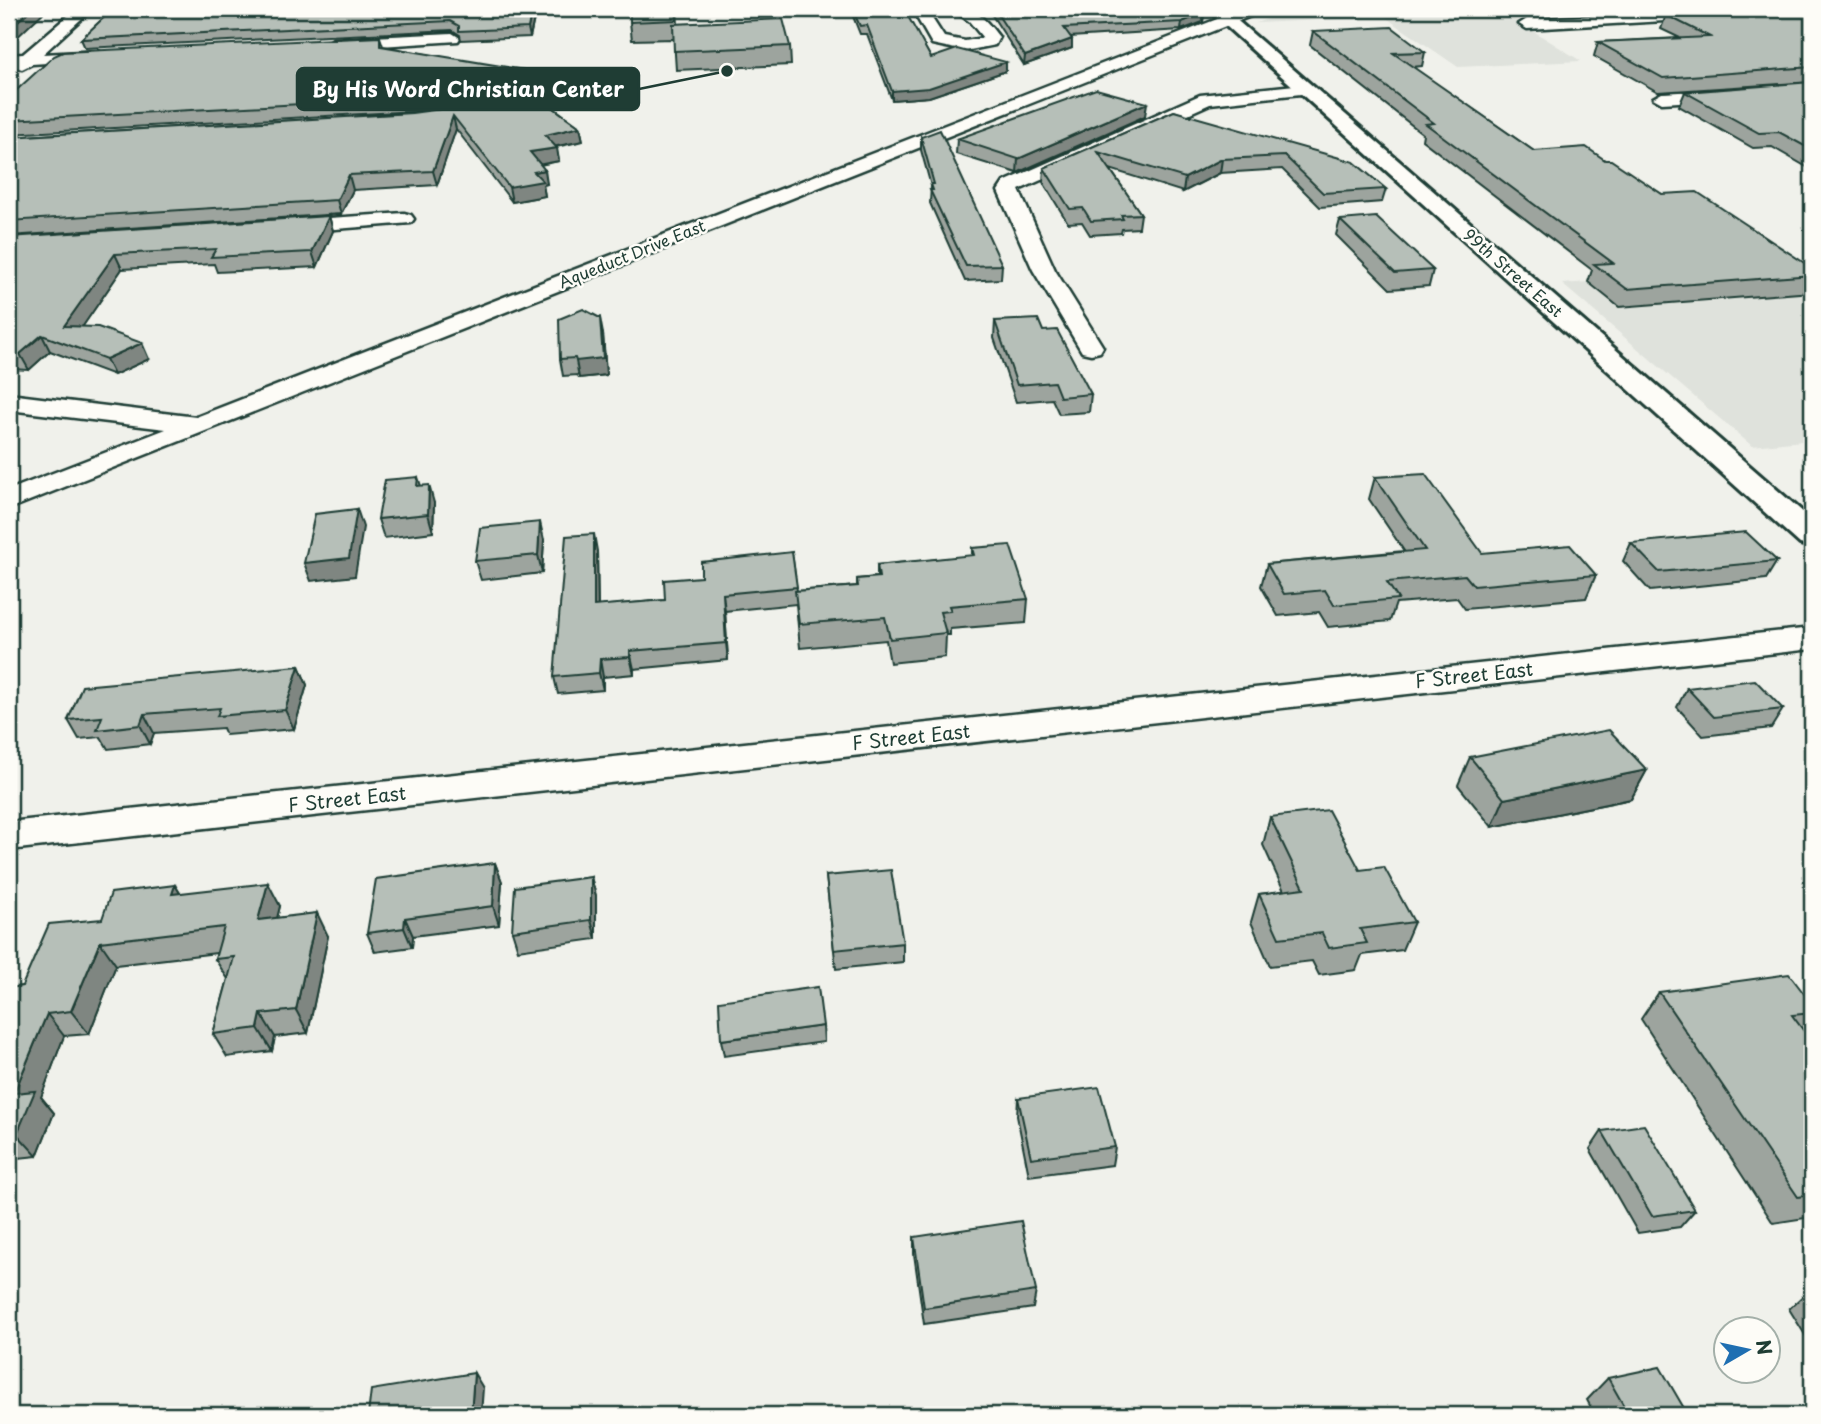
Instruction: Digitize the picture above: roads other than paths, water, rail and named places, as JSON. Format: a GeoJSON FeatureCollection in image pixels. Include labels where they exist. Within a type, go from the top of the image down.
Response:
{"type":"FeatureCollection","features":[{"type":"Feature","properties":{"kind":"street"},"geometry":{"type":"LineString","coordinates":[[9,75],[85,9]]}},
{"type":"Feature","properties":{"kind":"street"},"geometry":{"type":"LineString","coordinates":[[919,9],[938,41],[965,46],[989,42],[991,37],[979,22],[958,9]]}},
{"type":"Feature","properties":{"kind":"street"},"geometry":{"type":"LineString","coordinates":[[1090,9],[1088,11],[1092,15],[1116,20],[1137,16],[1140,13],[1137,9]]}},
{"type":"Feature","properties":{"kind":"street","name":"Aqueduct Drive East"},"geometry":{"type":"LineString","coordinates":[[9,500],[1221,14],[1256,9]]}},
{"type":"Feature","properties":{"kind":"street"},"geometry":{"type":"LineString","coordinates":[[1527,24],[1733,13]]}},
{"type":"Feature","properties":{"kind":"street","name":"99th Street East"},"geometry":{"type":"LineString","coordinates":[[1221,14],[1812,537]]}},
{"type":"Feature","properties":{"kind":"street"},"geometry":{"type":"LineString","coordinates":[[315,45],[452,38]]}},
{"type":"Feature","properties":{"kind":"street"},"geometry":{"type":"LineString","coordinates":[[9,60],[110,55]]}},
{"type":"Feature","properties":{"kind":"street"},"geometry":{"type":"LineString","coordinates":[[1091,346],[1044,271],[1008,191],[1011,186],[1206,99],[1304,89]]}},
{"type":"Feature","properties":{"kind":"street"},"geometry":{"type":"LineString","coordinates":[[1662,98],[1812,89]]}},
{"type":"Feature","properties":{"kind":"street"},"geometry":{"type":"LineString","coordinates":[[268,228],[404,219]]}},
{"type":"Feature","properties":{"kind":"street"},"geometry":{"type":"LineString","coordinates":[[9,402],[200,425]]}},
{"type":"Feature","properties":{"kind":"street","name":"F Street East"},"geometry":{"type":"LineString","coordinates":[[9,836],[1812,638]]}},
{"type":"Feature","properties":{"kind":"place","name":"By His Word Christian Center"},"geometry":{"type":"Point","coordinates":[727,71]}}]}
